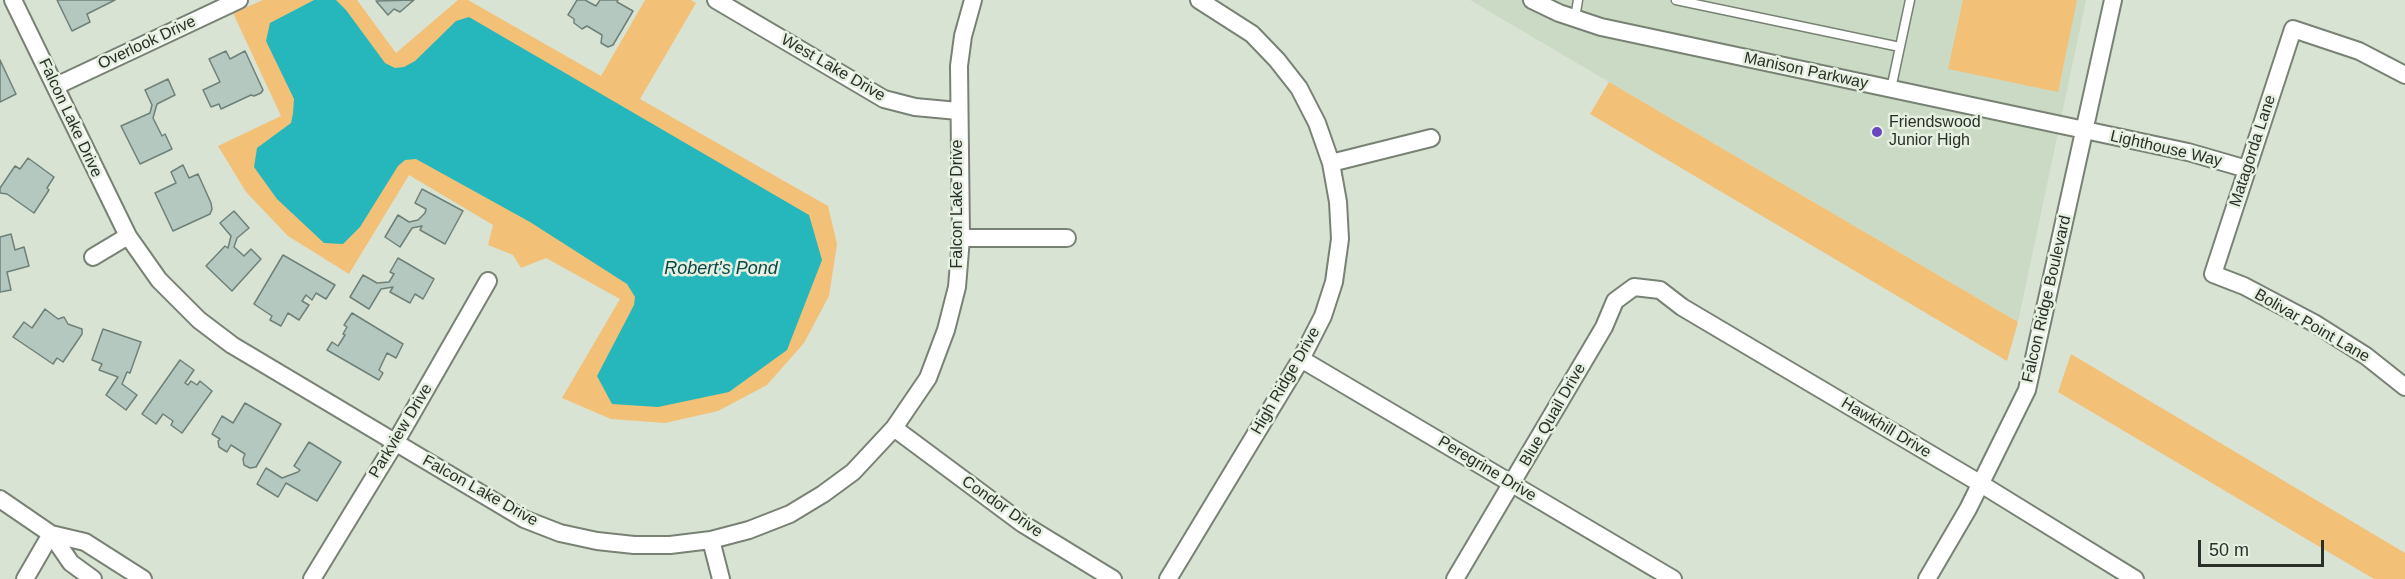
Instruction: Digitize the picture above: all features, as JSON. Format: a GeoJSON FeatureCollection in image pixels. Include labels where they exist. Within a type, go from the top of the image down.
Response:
{"type":"FeatureCollection","features":[{"type":"Feature","properties":{"kind":"street","name":"Falcon Lake Drive"},"geometry":{"type":"LineString","coordinates":[[13,0],[128,236],[159,280],[199,320],[232,345],[525,519],[560,533],[597,541],[634,545],[670,545],[711,540],[748,530],[790,514],[853,472],[894,428],[928,378],[946,330],[957,288],[961,238],[958,66],[973,0]]}},
{"type":"Feature","properties":{"kind":"street","name":"Overlook Drive"},"geometry":{"type":"LineString","coordinates":[[56,86],[239,0]]}},
{"type":"Feature","properties":{"kind":"street","name":"West Lake Drive"},"geometry":{"type":"LineString","coordinates":[[716,0],[884,99],[915,107],[958,111]]}},
{"type":"Feature","properties":{"kind":"street","name":"High Ridge Drive"},"geometry":{"type":"LineString","coordinates":[[1168,579],[1301,359],[1323,316],[1334,282],[1340,239],[1338,202],[1331,163],[1317,123],[1299,88],[1252,34],[1199,0]]}},
{"type":"Feature","properties":{"kind":"street","name":"Manison Parkway"},"geometry":{"type":"LineString","coordinates":[[1532,0],[1540,6],[1601,27],[2085,130]]}},
{"type":"Feature","properties":{"kind":"street","name":"Falcon Ridge Boulevard"},"geometry":{"type":"LineString","coordinates":[[1927,579],[1981,484],[2027,390],[2113,0]]}},
{"type":"Feature","properties":{"kind":"street","name":"Matagorda Lane"},"geometry":{"type":"LineString","coordinates":[[2213,274],[2293,29],[2359,51],[2405,75]]}},
{"type":"Feature","properties":{"kind":"street","name":"Lighthouse Way"},"geometry":{"type":"LineString","coordinates":[[2085,130],[2206,156],[2247,169]]}},
{"type":"Feature","properties":{"kind":"street"},"geometry":{"type":"LineString","coordinates":[[1331,163],[1431,138]]}},
{"type":"Feature","properties":{"kind":"street"},"geometry":{"type":"LineString","coordinates":[[93,257],[128,236]]}},
{"type":"Feature","properties":{"kind":"street"},"geometry":{"type":"LineString","coordinates":[[961,238],[1067,238]]}},
{"type":"Feature","properties":{"kind":"street","name":"Bolivar Point Lane"},"geometry":{"type":"LineString","coordinates":[[2213,274],[2244,286],[2314,323],[2366,357],[2405,387]]}},
{"type":"Feature","properties":{"kind":"street","name":"Parkview Drive"},"geometry":{"type":"LineString","coordinates":[[312,579],[395,443],[488,281]]}},
{"type":"Feature","properties":{"kind":"street","name":"Hawkhill Drive"},"geometry":{"type":"LineString","coordinates":[[1634,287],[1660,290],[1682,307],[1981,484],[2135,579]]}},
{"type":"Feature","properties":{"kind":"street","name":"Blue Quail Drive"},"geometry":{"type":"LineString","coordinates":[[1455,579],[1604,327],[1615,301],[1634,287]]}},
{"type":"Feature","properties":{"kind":"street","name":"Peregrine Drive"},"geometry":{"type":"LineString","coordinates":[[1301,359],[1673,579]]}},
{"type":"Feature","properties":{"kind":"street","name":"Condor Drive"},"geometry":{"type":"LineString","coordinates":[[894,428],[1023,524],[1113,579]]}},
{"type":"Feature","properties":{"kind":"street"},"geometry":{"type":"LineString","coordinates":[[0,499],[51,534],[71,563],[93,579]]}},
{"type":"Feature","properties":{"kind":"street"},"geometry":{"type":"LineString","coordinates":[[25,579],[51,534]]}},
{"type":"Feature","properties":{"kind":"street"},"geometry":{"type":"LineString","coordinates":[[51,534],[85,542],[143,579]]}},
{"type":"Feature","properties":{"kind":"street"},"geometry":{"type":"LineString","coordinates":[[711,540],[721,579]]}},
{"type":"Feature","properties":{"kind":"lane"},"geometry":{"type":"LineString","coordinates":[[1575,18],[1578,0]]}},
{"type":"Feature","properties":{"kind":"lane"},"geometry":{"type":"LineString","coordinates":[[1676,0],[1900,47]]}},
{"type":"Feature","properties":{"kind":"lane"},"geometry":{"type":"LineString","coordinates":[[1891,90],[1909,0]]}},
{"type":"Feature","properties":{"kind":"shaded area"},"geometry":{"type":"Polygon","coordinates":[[[263,0],[357,0],[396,53],[458,0],[468,0],[601,76],[645,0],[691,0],[696,3],[640,99],[828,206],[837,244],[829,296],[804,343],[767,385],[718,411],[665,423],[611,419],[562,398],[620,299],[546,258],[521,268],[513,255],[488,245],[493,225],[409,175],[349,274],[288,236],[246,192],[218,146],[281,116],[233,13],[263,0]]]}},
{"type":"Feature","properties":{"kind":"shaded area","name":"Friendswood Junior High"},"geometry":{"type":"Polygon","coordinates":[[[1470,0],[2086,0],[2018,322],[1609,82],[1470,0]]]}},
{"type":"Feature","properties":{"kind":"shaded area"},"geometry":{"type":"Polygon","coordinates":[[[1963,0],[2077,0],[2058,92],[1948,69],[1963,0]]]}},
{"type":"Feature","properties":{"kind":"shaded area"},"geometry":{"type":"Polygon","coordinates":[[[1609,82],[2018,322],[2007,361],[1590,114],[1609,82]]]}},
{"type":"Feature","properties":{"kind":"shaded area"},"geometry":{"type":"Polygon","coordinates":[[[2071,354],[2405,553],[2405,579],[2374,579],[2058,392],[2071,354]]]}},
{"type":"Feature","properties":{"kind":"water","name":"Robert's Pond"},"geometry":{"type":"Polygon","coordinates":[[[314,0],[336,0],[385,63],[395,68],[404,67],[415,61],[456,21],[469,17],[809,215],[822,260],[787,350],[729,392],[658,407],[612,404],[597,376],[634,305],[635,297],[627,284],[530,222],[416,159],[405,160],[398,166],[360,227],[343,244],[324,243],[277,199],[254,167],[257,148],[291,123],[293,113],[294,99],[266,41],[270,23],[314,0]]]}},
{"type":"Feature","properties":{"kind":"building"},"geometry":{"type":"Polygon","coordinates":[[[57,0],[115,0],[87,14],[90,22],[72,31],[57,0]]]}},
{"type":"Feature","properties":{"kind":"building"},"geometry":{"type":"Polygon","coordinates":[[[414,0],[400,12],[394,9],[388,15],[376,1],[414,0]]]}},
{"type":"Feature","properties":{"kind":"building"},"geometry":{"type":"Polygon","coordinates":[[[577,0],[585,0],[596,6],[600,0],[618,0],[617,2],[633,11],[613,45],[608,47],[601,43],[602,35],[587,26],[582,29],[574,23],[574,19],[568,15],[577,0]]]}},
{"type":"Feature","properties":{"kind":"building"},"geometry":{"type":"Polygon","coordinates":[[[226,51],[230,59],[245,51],[263,90],[261,93],[251,95],[221,109],[219,104],[211,107],[203,90],[220,82],[209,59],[226,51]]]}},
{"type":"Feature","properties":{"kind":"building"},"geometry":{"type":"Polygon","coordinates":[[[0,60],[16,94],[0,102],[0,60]]]}},
{"type":"Feature","properties":{"kind":"building"},"geometry":{"type":"Polygon","coordinates":[[[168,79],[175,95],[157,104],[153,118],[162,136],[165,134],[172,149],[140,164],[121,126],[150,113],[152,105],[145,90],[168,79]]]}},
{"type":"Feature","properties":{"kind":"building"},"geometry":{"type":"Polygon","coordinates":[[[28,158],[54,177],[47,188],[49,190],[34,213],[7,194],[0,193],[0,188],[15,166],[20,169],[28,158]]]}},
{"type":"Feature","properties":{"kind":"building"},"geometry":{"type":"Polygon","coordinates":[[[183,165],[189,178],[198,174],[212,209],[210,214],[173,231],[155,193],[176,183],[171,172],[183,165]]]}},
{"type":"Feature","properties":{"kind":"building"},"geometry":{"type":"Polygon","coordinates":[[[422,189],[463,211],[445,244],[420,230],[422,226],[412,228],[400,247],[385,237],[398,215],[409,222],[418,220],[425,213],[426,209],[415,203],[422,189]]]}},
{"type":"Feature","properties":{"kind":"building"},"geometry":{"type":"Polygon","coordinates":[[[234,211],[249,228],[237,238],[234,247],[244,256],[251,249],[261,259],[232,291],[206,266],[225,246],[228,248],[231,236],[220,223],[234,211]]]}},
{"type":"Feature","properties":{"kind":"building"},"geometry":{"type":"Polygon","coordinates":[[[11,234],[15,250],[24,247],[29,266],[7,272],[11,290],[0,292],[0,237],[11,234]]]}},
{"type":"Feature","properties":{"kind":"building"},"geometry":{"type":"Polygon","coordinates":[[[283,255],[335,285],[326,299],[316,293],[312,300],[306,295],[302,301],[309,305],[299,320],[288,313],[281,326],[270,320],[272,316],[254,304],[283,255]]]}},
{"type":"Feature","properties":{"kind":"building"},"geometry":{"type":"Polygon","coordinates":[[[398,258],[434,279],[423,299],[415,294],[410,303],[390,292],[393,287],[381,289],[369,309],[350,297],[363,275],[377,283],[389,282],[394,274],[390,272],[398,258]]]}},
{"type":"Feature","properties":{"kind":"building"},"geometry":{"type":"Polygon","coordinates":[[[45,309],[58,319],[64,317],[68,324],[82,329],[82,334],[63,362],[57,358],[53,364],[13,337],[24,322],[32,328],[45,309]]]}},
{"type":"Feature","properties":{"kind":"building"},"geometry":{"type":"Polygon","coordinates":[[[352,313],[403,344],[396,358],[387,353],[379,370],[383,373],[379,380],[327,350],[332,342],[338,346],[345,335],[343,334],[347,327],[344,325],[352,313]]]}},
{"type":"Feature","properties":{"kind":"building"},"geometry":{"type":"Polygon","coordinates":[[[103,329],[141,342],[130,373],[127,372],[122,384],[137,395],[126,410],[106,395],[118,377],[99,370],[102,364],[92,360],[103,329]]]}},
{"type":"Feature","properties":{"kind":"building"},"geometry":{"type":"Polygon","coordinates":[[[180,360],[194,370],[185,383],[188,385],[191,381],[197,385],[200,381],[212,391],[182,433],[171,425],[173,421],[163,414],[156,424],[142,414],[180,360]]]}},
{"type":"Feature","properties":{"kind":"building"},"geometry":{"type":"Polygon","coordinates":[[[245,403],[281,424],[256,467],[250,468],[244,465],[245,454],[231,445],[227,452],[219,447],[220,439],[212,434],[222,416],[233,423],[245,403]]]}},
{"type":"Feature","properties":{"kind":"building"},"geometry":{"type":"Polygon","coordinates":[[[309,442],[341,462],[317,501],[286,483],[278,497],[257,484],[266,468],[282,478],[298,472],[300,470],[294,466],[309,442]]]}},
{"type":"Feature","properties":{"kind":"place","name":"Friendswood Junior High"},"geometry":{"type":"Point","coordinates":[1877,132]}}]}
